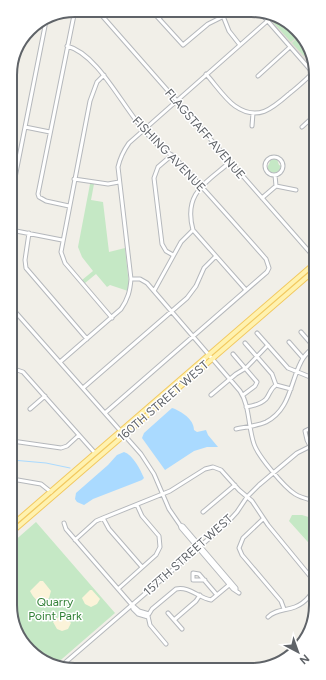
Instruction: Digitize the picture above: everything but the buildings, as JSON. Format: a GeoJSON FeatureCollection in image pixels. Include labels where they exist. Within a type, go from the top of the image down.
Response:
{"type":"FeatureCollection","features":[{"type":"Feature","properties":{"kind":"main road","name":"160TH STREET WEST"},"geometry":{"type":"LineString","coordinates":[[17,528],[209,354],[309,267]]}},
{"type":"Feature","properties":{"kind":"main road","name":"160TH STREET WEST"},"geometry":{"type":"LineString","coordinates":[[17,521],[95,453],[123,433],[309,274]]}},
{"type":"Feature","properties":{"kind":"street"},"geometry":{"type":"LineString","coordinates":[[69,206],[37,199],[73,17]]}},
{"type":"Feature","properties":{"kind":"street","name":"FLAGSTAFF AVENUE"},"geometry":{"type":"LineString","coordinates":[[102,17],[309,251]]}},
{"type":"Feature","properties":{"kind":"street"},"geometry":{"type":"LineString","coordinates":[[159,18],[183,45],[208,24],[222,17],[229,31],[240,45]]}},
{"type":"Feature","properties":{"kind":"street"},"geometry":{"type":"LineString","coordinates":[[60,362],[112,318],[127,300],[131,279],[118,167],[119,160],[128,143],[267,21],[309,67]]}},
{"type":"Feature","properties":{"kind":"street"},"geometry":{"type":"LineString","coordinates":[[17,168],[45,26]]}},
{"type":"Feature","properties":{"kind":"street","name":"FISHING AVENUE"},"geometry":{"type":"LineString","coordinates":[[67,46],[83,52],[104,75],[130,114],[143,130],[157,144],[172,155],[202,186],[266,260],[269,268],[267,272],[246,290]]}},
{"type":"Feature","properties":{"kind":"street"},"geometry":{"type":"LineString","coordinates":[[258,76],[290,47]]}},
{"type":"Feature","properties":{"kind":"street"},"geometry":{"type":"LineString","coordinates":[[206,74],[234,106],[243,111],[253,113],[264,112],[274,108],[309,77]]}},
{"type":"Feature","properties":{"kind":"street"},"geometry":{"type":"LineString","coordinates":[[104,75],[96,82],[90,100],[62,240],[61,252],[65,263],[112,318]]}},
{"type":"Feature","properties":{"kind":"street"},"geometry":{"type":"LineString","coordinates":[[252,126],[253,113]]}},
{"type":"Feature","properties":{"kind":"street"},"geometry":{"type":"LineString","coordinates":[[302,127],[309,121]]}},
{"type":"Feature","properties":{"kind":"street"},"geometry":{"type":"LineString","coordinates":[[25,127],[50,132]]}},
{"type":"Feature","properties":{"kind":"street"},"geometry":{"type":"LineString","coordinates":[[172,155],[158,167],[154,178],[162,244],[166,251],[173,255]]}},
{"type":"Feature","properties":{"kind":"street"},"geometry":{"type":"LineString","coordinates":[[272,158],[278,158],[282,163],[282,170],[275,175],[269,173],[265,168],[266,161],[272,158]]}},
{"type":"Feature","properties":{"kind":"street"},"geometry":{"type":"LineString","coordinates":[[105,413],[246,290],[193,230],[192,223],[191,203],[195,194],[230,162]]}},
{"type":"Feature","properties":{"kind":"street"},"geometry":{"type":"LineString","coordinates":[[275,175],[276,186]]}},
{"type":"Feature","properties":{"kind":"street"},"geometry":{"type":"LineString","coordinates":[[74,179],[108,184],[119,182]]}},
{"type":"Feature","properties":{"kind":"street"},"geometry":{"type":"LineString","coordinates":[[262,198],[276,186]]}},
{"type":"Feature","properties":{"kind":"street"},"geometry":{"type":"LineString","coordinates":[[276,186],[296,190]]}},
{"type":"Feature","properties":{"kind":"street"},"geometry":{"type":"LineString","coordinates":[[154,291],[181,242],[193,230]]}},
{"type":"Feature","properties":{"kind":"street"},"geometry":{"type":"LineString","coordinates":[[17,231],[62,240]]}},
{"type":"Feature","properties":{"kind":"street"},"geometry":{"type":"LineString","coordinates":[[29,233],[25,260],[26,268],[87,339]]}},
{"type":"Feature","properties":{"kind":"street"},"geometry":{"type":"LineString","coordinates":[[83,388],[187,298],[196,286],[204,268],[216,256]]}},
{"type":"Feature","properties":{"kind":"street"},"geometry":{"type":"LineString","coordinates":[[131,279],[143,279],[194,336],[243,395],[256,450],[293,493],[309,500]]}},
{"type":"Feature","properties":{"kind":"street"},"geometry":{"type":"LineString","coordinates":[[17,314],[147,462],[169,509],[180,525],[183,526],[199,547],[229,585],[237,592],[236,588],[199,547]]}},
{"type":"Feature","properties":{"kind":"street"},"geometry":{"type":"LineString","coordinates":[[301,332],[309,341]]}},
{"type":"Feature","properties":{"kind":"street"},"geometry":{"type":"LineString","coordinates":[[257,333],[288,368],[309,377]]}},
{"type":"Feature","properties":{"kind":"street"},"geometry":{"type":"LineString","coordinates":[[289,342],[303,358]]}},
{"type":"Feature","properties":{"kind":"street"},"geometry":{"type":"LineString","coordinates":[[246,343],[272,374],[276,385]]}},
{"type":"Feature","properties":{"kind":"street"},"geometry":{"type":"LineString","coordinates":[[211,395],[258,358],[268,346]]}},
{"type":"Feature","properties":{"kind":"street"},"geometry":{"type":"LineString","coordinates":[[236,429],[267,421],[276,415],[286,403],[297,371],[303,358],[309,352]]}},
{"type":"Feature","properties":{"kind":"street"},"geometry":{"type":"LineString","coordinates":[[233,354],[257,383],[243,395]]}},
{"type":"Feature","properties":{"kind":"street"},"geometry":{"type":"LineString","coordinates":[[17,370],[23,372],[95,453]]}},
{"type":"Feature","properties":{"kind":"street"},"geometry":{"type":"LineString","coordinates":[[276,385],[291,389]]}},
{"type":"Feature","properties":{"kind":"street"},"geometry":{"type":"LineString","coordinates":[[246,407],[256,405],[264,401],[271,389],[276,385]]}},
{"type":"Feature","properties":{"kind":"street"},"geometry":{"type":"LineString","coordinates":[[30,409],[45,396]]}},
{"type":"Feature","properties":{"kind":"street"},"geometry":{"type":"LineString","coordinates":[[309,429],[306,431],[307,440],[309,442]]}},
{"type":"Feature","properties":{"kind":"street"},"geometry":{"type":"LineString","coordinates":[[17,443],[61,448],[67,446],[79,435]]}},
{"type":"Feature","properties":{"kind":"street","name":"157TH STREET WEST"},"geometry":{"type":"LineString","coordinates":[[66,662],[134,606],[232,517],[247,497],[274,472],[297,453],[309,448]]}},
{"type":"Feature","properties":{"kind":"street"},"geometry":{"type":"LineString","coordinates":[[75,540],[96,521],[162,495],[203,470],[211,467],[222,471],[254,503],[263,519],[309,573]]}},
{"type":"Feature","properties":{"kind":"street"},"geometry":{"type":"LineString","coordinates":[[17,480],[39,483],[51,492]]}},
{"type":"Feature","properties":{"kind":"street"},"geometry":{"type":"LineString","coordinates":[[203,512],[235,485]]}},
{"type":"Feature","properties":{"kind":"street"},"geometry":{"type":"LineString","coordinates":[[118,589],[158,552],[161,544],[158,535],[142,516],[137,504]]}},
{"type":"Feature","properties":{"kind":"street"},"geometry":{"type":"LineString","coordinates":[[103,518],[109,529],[142,567]]}},
{"type":"Feature","properties":{"kind":"street"},"geometry":{"type":"LineString","coordinates":[[263,519],[243,538],[239,548],[242,555],[281,601],[284,609]]}},
{"type":"Feature","properties":{"kind":"street"},"geometry":{"type":"LineString","coordinates":[[64,523],[66,529],[75,540],[134,606],[133,609],[138,614],[149,616]]}},
{"type":"Feature","properties":{"kind":"street"},"geometry":{"type":"LineString","coordinates":[[234,548],[239,548]]}},
{"type":"Feature","properties":{"kind":"street"},"geometry":{"type":"LineString","coordinates":[[205,580],[218,595]]}},
{"type":"Feature","properties":{"kind":"street"},"geometry":{"type":"LineString","coordinates":[[166,644],[150,625],[149,616],[151,611],[176,589],[182,589],[200,595],[209,600],[218,595],[229,585]]}},
{"type":"Feature","properties":{"kind":"street"},"geometry":{"type":"LineString","coordinates":[[174,620],[196,601],[200,595]]}},
{"type":"Feature","properties":{"kind":"street"},"geometry":{"type":"LineString","coordinates":[[268,617],[274,612],[296,607],[309,596]]}},
{"type":"Feature","properties":{"kind":"street"},"geometry":{"type":"LineString","coordinates":[[168,613],[182,630]]}},
{"type":"Feature","properties":{"kind":"shaded area"},"geometry":{"type":"Polygon","coordinates":[[[271,22],[276,23],[289,31],[301,46],[308,63],[271,22]]]}},
{"type":"Feature","properties":{"kind":"green space"},"geometry":{"type":"Polygon","coordinates":[[[272,21],[289,31],[295,38],[291,42],[272,21]]]}},
{"type":"Feature","properties":{"kind":"green space"},"geometry":{"type":"Polygon","coordinates":[[[296,39],[306,55],[304,56],[292,43],[296,39]]]}},
{"type":"Feature","properties":{"kind":"green space"},"geometry":{"type":"Polygon","coordinates":[[[273,158],[277,159],[279,165],[281,166],[279,171],[275,173],[270,172],[267,168],[270,162],[269,160],[273,158]]]}},
{"type":"Feature","properties":{"kind":"green space"},"geometry":{"type":"Polygon","coordinates":[[[90,184],[94,184],[91,200],[103,202],[109,252],[125,248],[129,285],[128,291],[110,285],[107,287],[96,274],[85,283],[82,280],[93,271],[82,257],[78,247],[90,184]]]}},
{"type":"Feature","properties":{"kind":"green space"},"geometry":{"type":"Polygon","coordinates":[[[292,515],[302,515],[309,517],[309,543],[289,521],[292,515]]]}},
{"type":"Feature","properties":{"kind":"green space","name":"Quarry Point Park"},"geometry":{"type":"Polygon","coordinates":[[[36,522],[115,613],[60,661],[37,649],[31,643],[21,627],[17,612],[17,539],[36,522]]]}},
{"type":"Feature","properties":{"kind":"sand"},"geometry":{"type":"Polygon","coordinates":[[[40,581],[43,581],[51,591],[49,598],[43,601],[35,599],[30,591],[40,581]]]}},
{"type":"Feature","properties":{"kind":"sand"},"geometry":{"type":"Polygon","coordinates":[[[90,590],[92,590],[100,599],[97,604],[91,607],[85,604],[82,598],[90,590]]]}},
{"type":"Feature","properties":{"kind":"sand"},"geometry":{"type":"Polygon","coordinates":[[[61,615],[64,615],[71,623],[68,629],[62,631],[57,629],[53,622],[61,615]]]}},
{"type":"Feature","properties":{"kind":"water"},"geometry":{"type":"Polygon","coordinates":[[[172,408],[186,416],[192,422],[194,430],[197,432],[206,430],[208,435],[218,447],[207,447],[194,451],[165,470],[142,438],[144,433],[172,408]]]}},
{"type":"Feature","properties":{"kind":"water"},"geometry":{"type":"Polygon","coordinates":[[[124,452],[133,459],[144,478],[93,499],[84,505],[77,502],[75,499],[76,493],[108,465],[117,455],[124,452]]]}},
{"type":"Feature","properties":{"kind":"waterway"},"geometry":{"type":"LineString","coordinates":[[17,460],[46,463],[70,468]]}}]}
